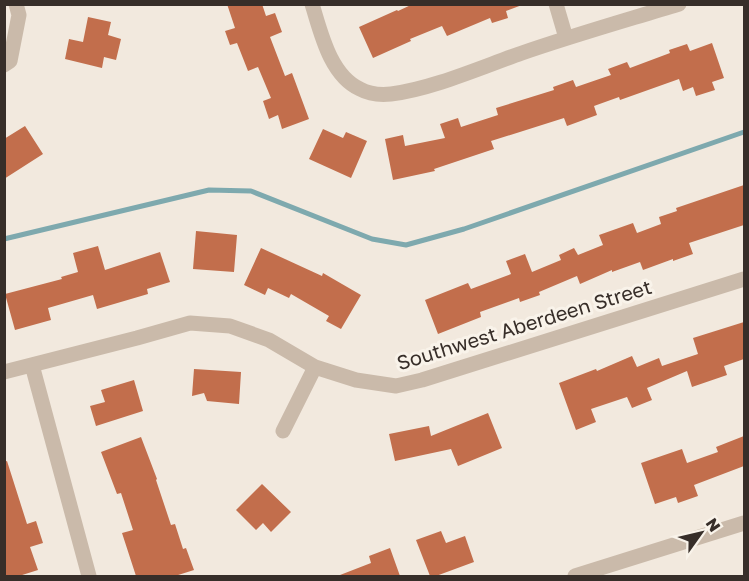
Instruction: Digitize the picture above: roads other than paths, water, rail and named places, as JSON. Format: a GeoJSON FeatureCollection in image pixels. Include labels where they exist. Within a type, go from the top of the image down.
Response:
{"type":"FeatureCollection","features":[{"type":"Feature","properties":{"kind":"street"},"geometry":{"type":"LineString","coordinates":[[4,65],[10,61],[19,15],[16,4]]}},
{"type":"Feature","properties":{"kind":"street"},"geometry":{"type":"LineString","coordinates":[[312,4],[324,41],[340,74],[349,83],[374,94],[410,91],[442,82],[566,38],[679,4]]}},
{"type":"Feature","properties":{"kind":"street"},"geometry":{"type":"LineString","coordinates":[[556,4],[566,38]]}},
{"type":"Feature","properties":{"kind":"street","name":"Southwest Aberdeen Street"},"geometry":{"type":"LineString","coordinates":[[4,372],[190,323],[230,326],[269,340],[315,367],[356,380],[396,386],[422,380],[744,279]]}},
{"type":"Feature","properties":{"kind":"street"},"geometry":{"type":"LineString","coordinates":[[32,365],[89,576]]}},
{"type":"Feature","properties":{"kind":"street"},"geometry":{"type":"LineString","coordinates":[[284,431],[315,367]]}},
{"type":"Feature","properties":{"kind":"street"},"geometry":{"type":"LineString","coordinates":[[575,576],[744,523]]}},
{"type":"Feature","properties":{"kind":"waterway"},"geometry":{"type":"LineString","coordinates":[[4,239],[209,190],[251,191],[372,239],[406,245],[464,229],[744,132]]}}]}
